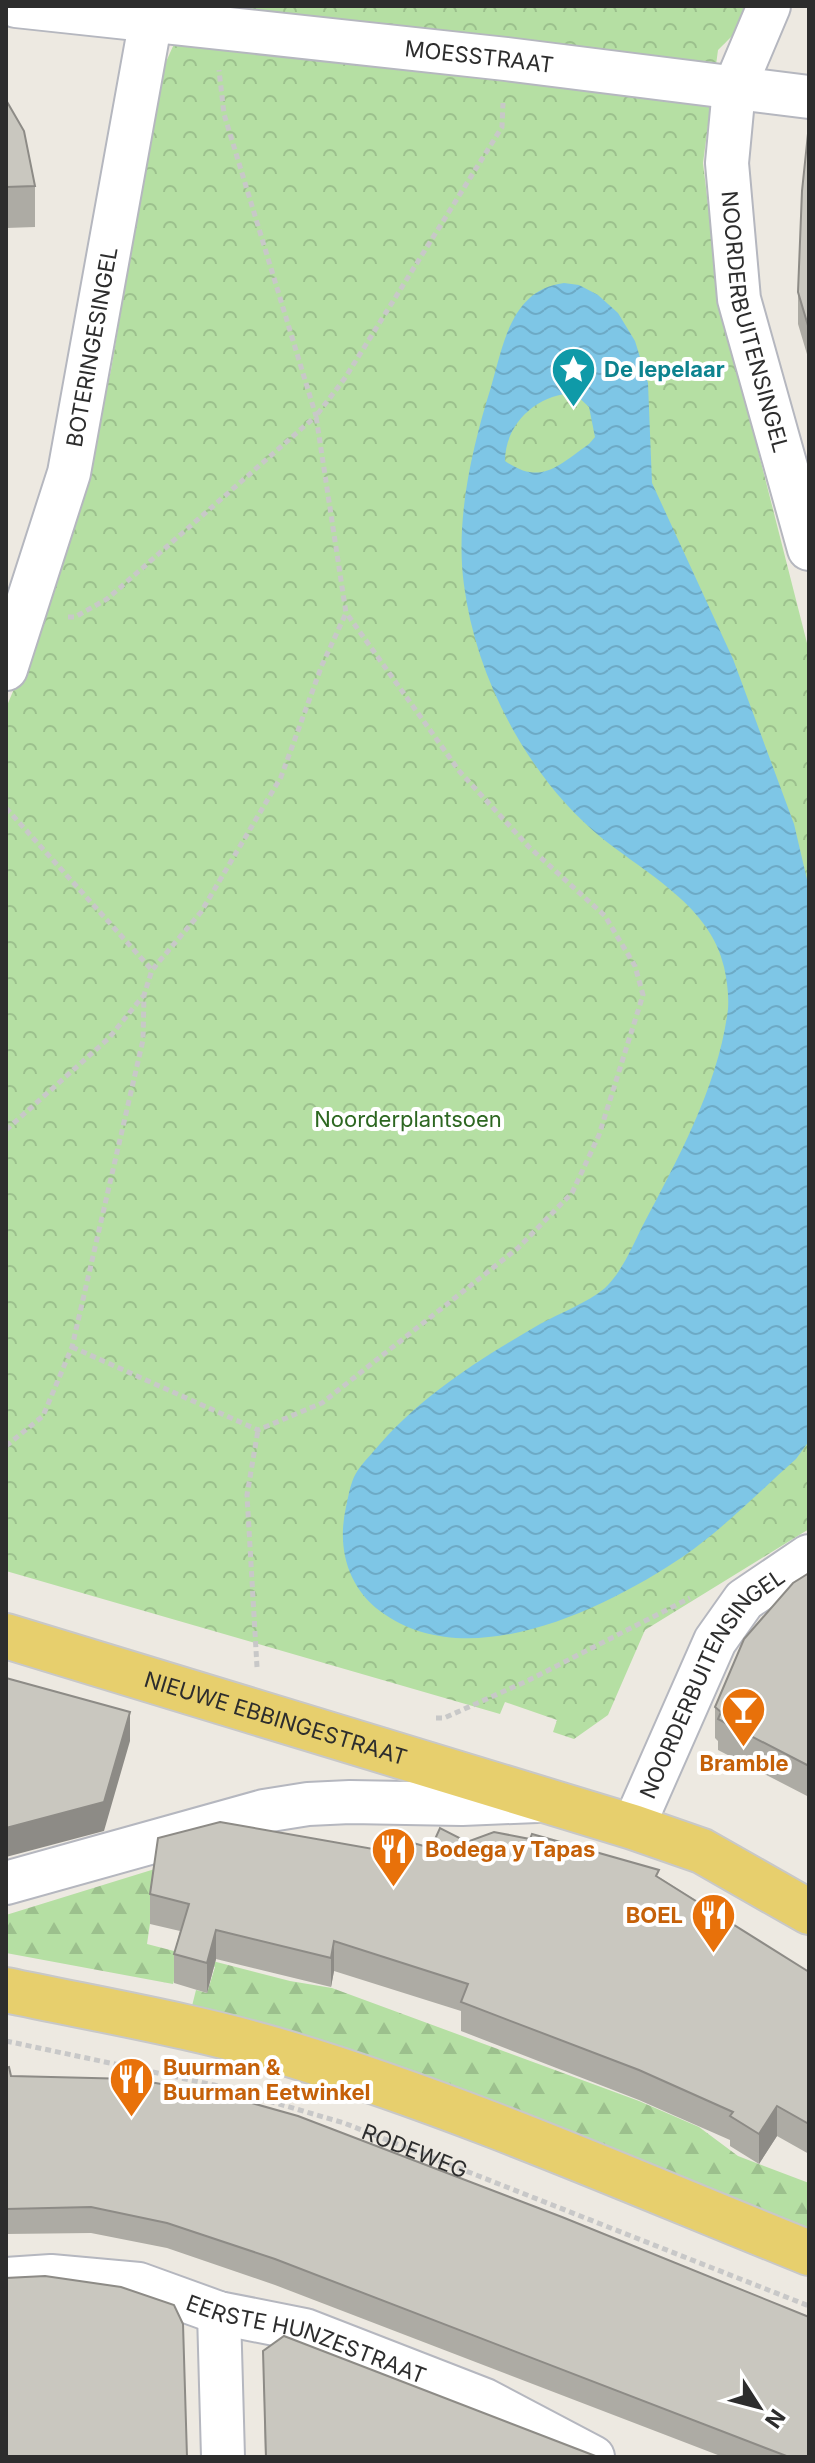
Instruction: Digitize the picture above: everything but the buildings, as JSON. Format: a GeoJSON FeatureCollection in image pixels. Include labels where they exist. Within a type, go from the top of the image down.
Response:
{"type":"FeatureCollection","features":[{"type":"Feature","properties":{"kind":"main road","name":"NIEUWE EBBINGESTRAAT"},"geometry":{"type":"LineString","coordinates":[[6,1636],[633,1827],[702,1851],[809,1912]]}},
{"type":"Feature","properties":{"kind":"main road"},"geometry":{"type":"LineString","coordinates":[[6,1990],[227,2038],[341,2070],[461,2113],[809,2253]]}},
{"type":"Feature","properties":{"kind":"street","name":"MOESSTRAAT"},"geometry":{"type":"LineString","coordinates":[[16,6],[214,25],[734,89],[781,91],[809,97]]}},
{"type":"Feature","properties":{"kind":"street","name":"NOORDERBUITENSINGEL"},"geometry":{"type":"LineString","coordinates":[[769,6],[734,89],[727,163],[739,299],[809,549]]}},
{"type":"Feature","properties":{"kind":"street","name":"BOTERINGESINGEL"},"geometry":{"type":"LineString","coordinates":[[6,669],[69,473],[151,19]]}},
{"type":"Feature","properties":{"kind":"street","name":"NOORDERBUITENSINGEL"},"geometry":{"type":"LineString","coordinates":[[633,1827],[715,1641],[744,1600],[809,1556]]}},
{"type":"Feature","properties":{"kind":"street","name":"NIEUWE EBBINGESTRAAT"},"geometry":{"type":"LineString","coordinates":[[6,1883],[264,1811],[308,1804],[546,1801]]}},
{"type":"Feature","properties":{"kind":"street","name":"EERSTE HUNZESTRAAT"},"geometry":{"type":"LineString","coordinates":[[6,2279],[51,2276],[139,2284],[219,2313],[318,2336],[485,2400],[593,2457]]}},
{"type":"Feature","properties":{"kind":"street"},"geometry":{"type":"LineString","coordinates":[[219,2313],[223,2457]]}},
{"type":"Feature","properties":{"kind":"path"},"geometry":{"type":"LineString","coordinates":[[72,1347],[258,1430],[322,1403],[518,1248],[572,1193],[599,1135],[643,995],[635,966],[605,916],[529,847],[460,772],[346,613],[316,416],[224,114],[214,25]]}},
{"type":"Feature","properties":{"kind":"path"},"geometry":{"type":"LineString","coordinates":[[25,616],[75,617],[107,599],[316,416],[345,378],[502,127],[506,59]]}},
{"type":"Feature","properties":{"kind":"path"},"geometry":{"type":"LineString","coordinates":[[6,1446],[43,1416],[72,1347],[143,1040],[144,995],[152,970],[201,912],[281,777],[322,665],[346,613]]}},
{"type":"Feature","properties":{"kind":"path"},"geometry":{"type":"LineString","coordinates":[[6,808],[152,970]]}},
{"type":"Feature","properties":{"kind":"path"},"geometry":{"type":"LineString","coordinates":[[6,1130],[109,1038],[144,995]]}},
{"type":"Feature","properties":{"kind":"path"},"geometry":{"type":"LineString","coordinates":[[257,1672],[247,1495],[258,1430]]}},
{"type":"Feature","properties":{"kind":"path"},"geometry":{"type":"LineString","coordinates":[[426,1718],[444,1718],[527,1681],[669,1612],[694,1595]]}},
{"type":"Feature","properties":{"kind":"path","name":"RODEWEG"},"geometry":{"type":"LineString","coordinates":[[6,2041],[214,2085],[344,2123],[809,2306]]}},
{"type":"Feature","properties":{"kind":"green space","name":"Noorderplantsoen"},"geometry":{"type":"Polygon","coordinates":[[[191,6],[750,6],[733,35],[718,50],[703,163],[719,297],[809,651],[809,1529],[645,1630],[608,1715],[574,1739],[553,1732],[557,1720],[505,1702],[500,1714],[6,1571],[6,708],[40,627],[78,511],[111,370],[161,73],[191,6]]]}},
{"type":"Feature","properties":{"kind":"green space"},"geometry":{"type":"Polygon","coordinates":[[[158,1868],[147,1944],[290,1981],[332,1988],[639,2101],[699,2127],[738,2156],[809,2183],[809,2240],[190,2014],[196,1990],[207,1993],[215,1967],[181,1958],[173,1984],[6,1953],[6,1915],[158,1868]]]}},
{"type":"Feature","properties":{"kind":"water"},"geometry":{"type":"Polygon","coordinates":[[[564,283],[579,285],[598,295],[618,313],[635,341],[648,383],[652,483],[733,659],[794,824],[809,888],[809,1441],[796,1459],[699,1545],[616,1596],[535,1628],[494,1637],[454,1638],[415,1630],[380,1611],[352,1578],[343,1537],[346,1507],[354,1477],[410,1413],[451,1380],[540,1324],[590,1298],[611,1282],[631,1250],[695,1120],[716,1065],[728,1009],[724,967],[706,927],[675,894],[576,815],[552,787],[510,725],[480,656],[470,620],[464,585],[462,535],[472,459],[500,353],[512,321],[532,296],[564,283]],[[574,393],[536,405],[517,423],[506,447],[505,461],[529,472],[538,472],[567,460],[595,437],[589,407],[574,393]]]}},
{"type":"Feature","properties":{"kind":"place","name":"De lepelaar"},"geometry":{"type":"Point","coordinates":[573,408]}},
{"type":"Feature","properties":{"kind":"place","name":"Bramble"},"geometry":{"type":"Point","coordinates":[744,1749]}},
{"type":"Feature","properties":{"kind":"place","name":"Bodega y Tapas"},"geometry":{"type":"Point","coordinates":[394,1888]}},
{"type":"Feature","properties":{"kind":"place","name":"BOEL"},"geometry":{"type":"Point","coordinates":[714,1954]}},
{"type":"Feature","properties":{"kind":"place","name":"Buurman & Buurman Eetwinkel"},"geometry":{"type":"Point","coordinates":[132,2119]}}]}
